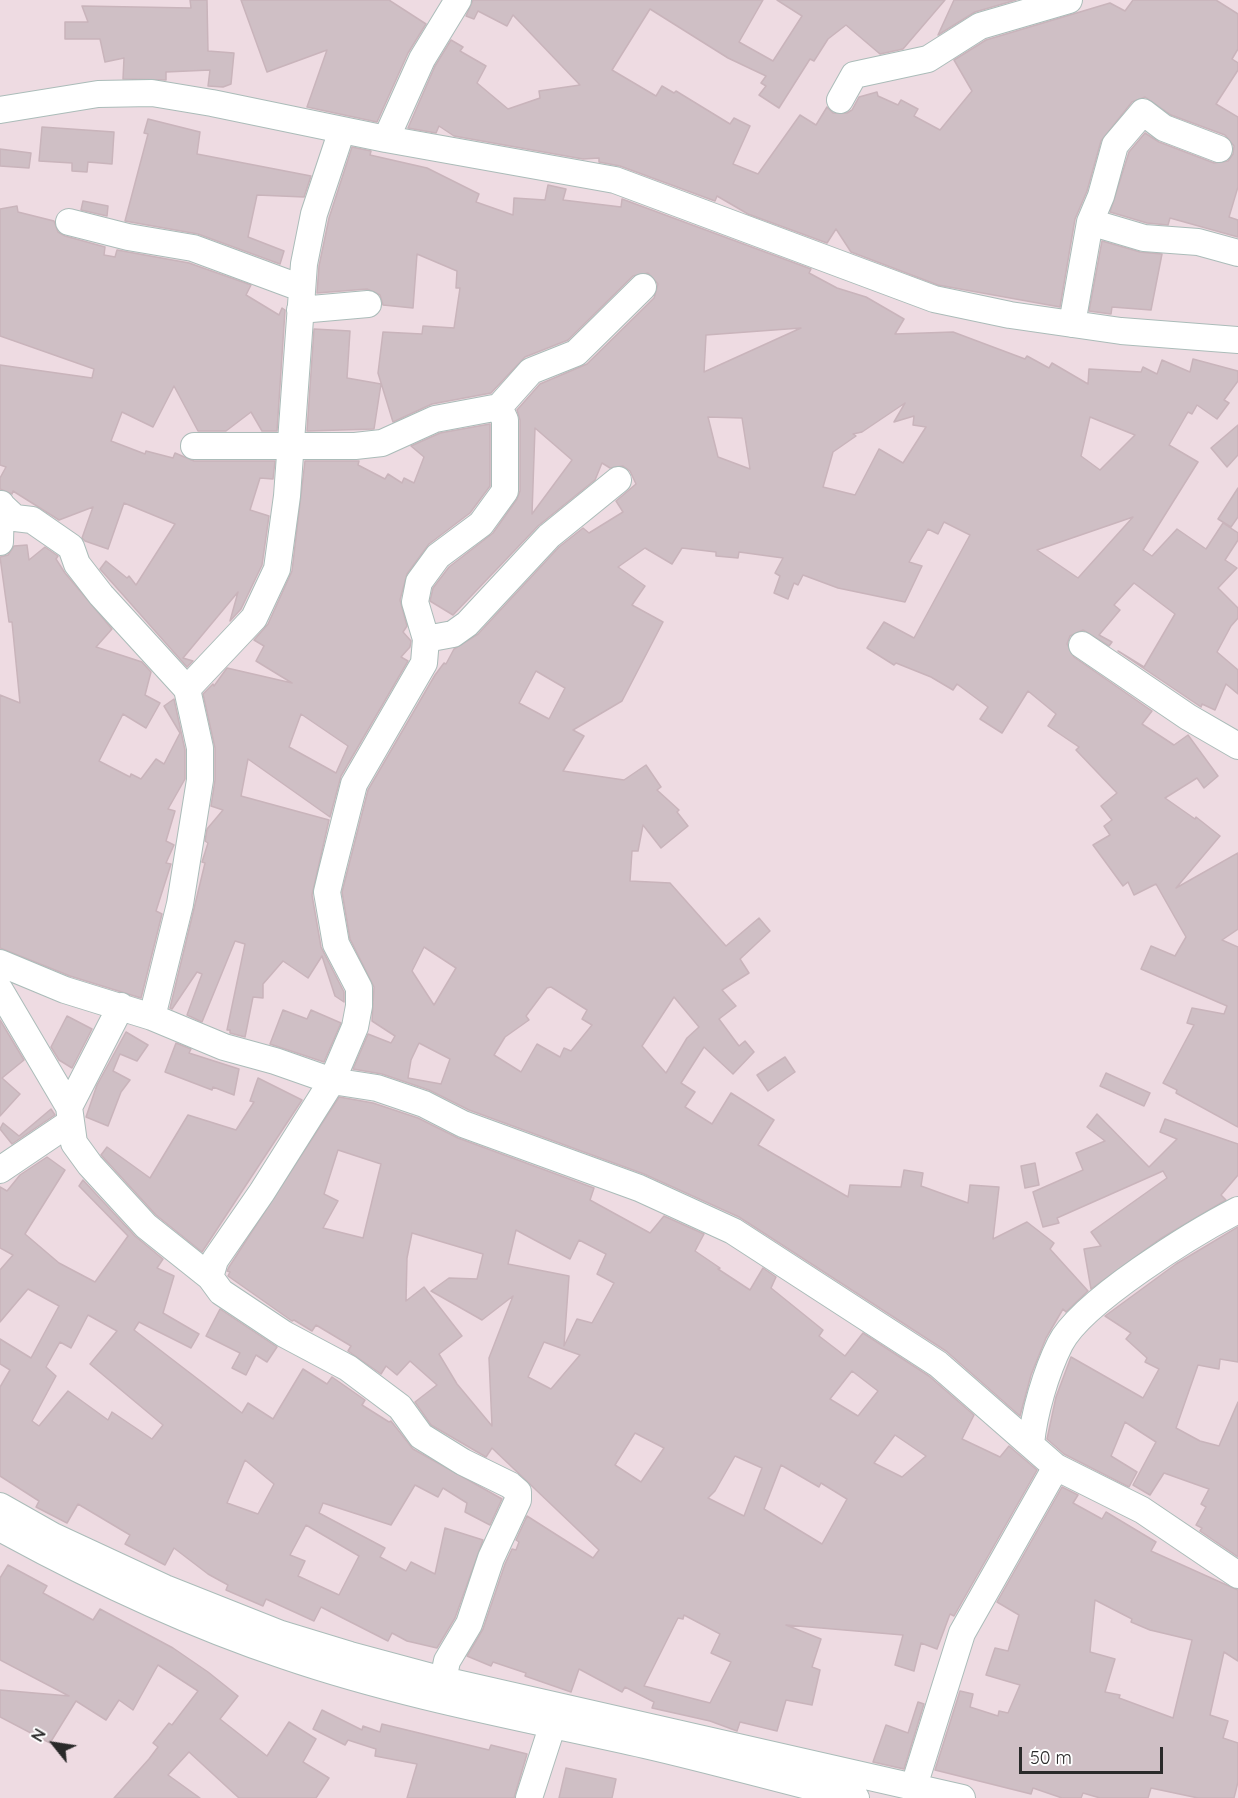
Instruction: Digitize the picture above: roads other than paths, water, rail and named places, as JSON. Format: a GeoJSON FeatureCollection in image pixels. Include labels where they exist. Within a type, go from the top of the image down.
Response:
{"type":"FeatureCollection","features":[{"type":"Feature","properties":{"kind":"street"},"geometry":{"type":"LineString","coordinates":[[386,139],[422,59],[458,0]]}},
{"type":"Feature","properties":{"kind":"street"},"geometry":{"type":"LineString","coordinates":[[840,100],[854,75],[928,59],[980,26],[1069,0]]}},
{"type":"Feature","properties":{"kind":"street"},"geometry":{"type":"LineString","coordinates":[[0,110],[98,94],[152,93],[386,139],[615,180],[934,299],[1010,315],[1121,331],[1238,340]]}},
{"type":"Feature","properties":{"kind":"street"},"geometry":{"type":"LineString","coordinates":[[1072,324],[1090,222],[1101,196],[1115,146],[1143,112],[1164,128],[1219,149]]}},
{"type":"Feature","properties":{"kind":"street"},"geometry":{"type":"LineString","coordinates":[[187,689],[254,618],[277,569],[290,447],[300,299],[314,214],[342,130]]}},
{"type":"Feature","properties":{"kind":"street"},"geometry":{"type":"LineString","coordinates":[[69,222],[128,237],[193,248],[300,299],[368,304]]}},
{"type":"Feature","properties":{"kind":"street"},"geometry":{"type":"LineString","coordinates":[[1090,222],[1144,238],[1198,242],[1238,253]]}},
{"type":"Feature","properties":{"kind":"street"},"geometry":{"type":"LineString","coordinates":[[194,446],[355,446],[382,443],[435,419],[499,407],[531,371],[576,353],[643,287]]}},
{"type":"Feature","properties":{"kind":"street"},"geometry":{"type":"LineString","coordinates":[[210,1276],[214,1260],[262,1192],[332,1081],[355,1027],[359,1006],[359,988],[336,944],[327,892],[354,784],[424,663],[426,639],[415,602],[418,582],[438,556],[481,524],[505,491],[505,420],[499,407]]}},
{"type":"Feature","properties":{"kind":"street"},"geometry":{"type":"LineString","coordinates":[[426,639],[453,634],[467,624],[549,536],[618,480]]}},
{"type":"Feature","properties":{"kind":"street"},"geometry":{"type":"LineString","coordinates":[[1,504],[15,518],[32,520],[71,547],[76,564],[100,595],[187,689],[200,748],[200,780],[180,904],[152,1017]]}},
{"type":"Feature","properties":{"kind":"street"},"geometry":{"type":"LineString","coordinates":[[0,542],[1,504]]}},
{"type":"Feature","properties":{"kind":"street"},"geometry":{"type":"LineString","coordinates":[[1083,645],[1188,717],[1238,746]]}},
{"type":"Feature","properties":{"kind":"street"},"geometry":{"type":"LineString","coordinates":[[0,963],[65,990],[152,1017],[224,1047],[275,1061],[332,1081],[377,1089],[424,1104],[463,1124],[639,1188],[733,1231],[938,1364],[1056,1467],[1142,1510],[1238,1575]]}},
{"type":"Feature","properties":{"kind":"street"},"geometry":{"type":"LineString","coordinates":[[0,990],[70,1114],[74,1143],[90,1165],[146,1226],[210,1276],[221,1292],[284,1334],[326,1354],[372,1385],[400,1407],[421,1436],[462,1462],[510,1485],[518,1492],[518,1500],[491,1558],[469,1624],[447,1661],[443,1680]]}},
{"type":"Feature","properties":{"kind":"street"},"geometry":{"type":"LineString","coordinates":[[0,1170],[70,1114],[121,1006]]}},
{"type":"Feature","properties":{"kind":"street"},"geometry":{"type":"LineString","coordinates":[[1031,1444],[1034,1419],[1060,1343],[1078,1320],[1110,1293],[1200,1230],[1238,1210]]}},
{"type":"Feature","properties":{"kind":"street"},"geometry":{"type":"LineString","coordinates":[[914,1786],[962,1633],[1056,1467]]}},
{"type":"Feature","properties":{"kind":"street"},"geometry":{"type":"LineString","coordinates":[[0,1506],[53,1536],[176,1593],[281,1634],[443,1680],[962,1798]]}},
{"type":"Feature","properties":{"kind":"street"},"geometry":{"type":"LineString","coordinates":[[0,1528],[50,1556],[148,1603],[284,1656],[380,1685],[552,1727],[645,1745],[839,1796]]}},
{"type":"Feature","properties":{"kind":"street"},"geometry":{"type":"LineString","coordinates":[[529,1798],[552,1727]]}}]}
